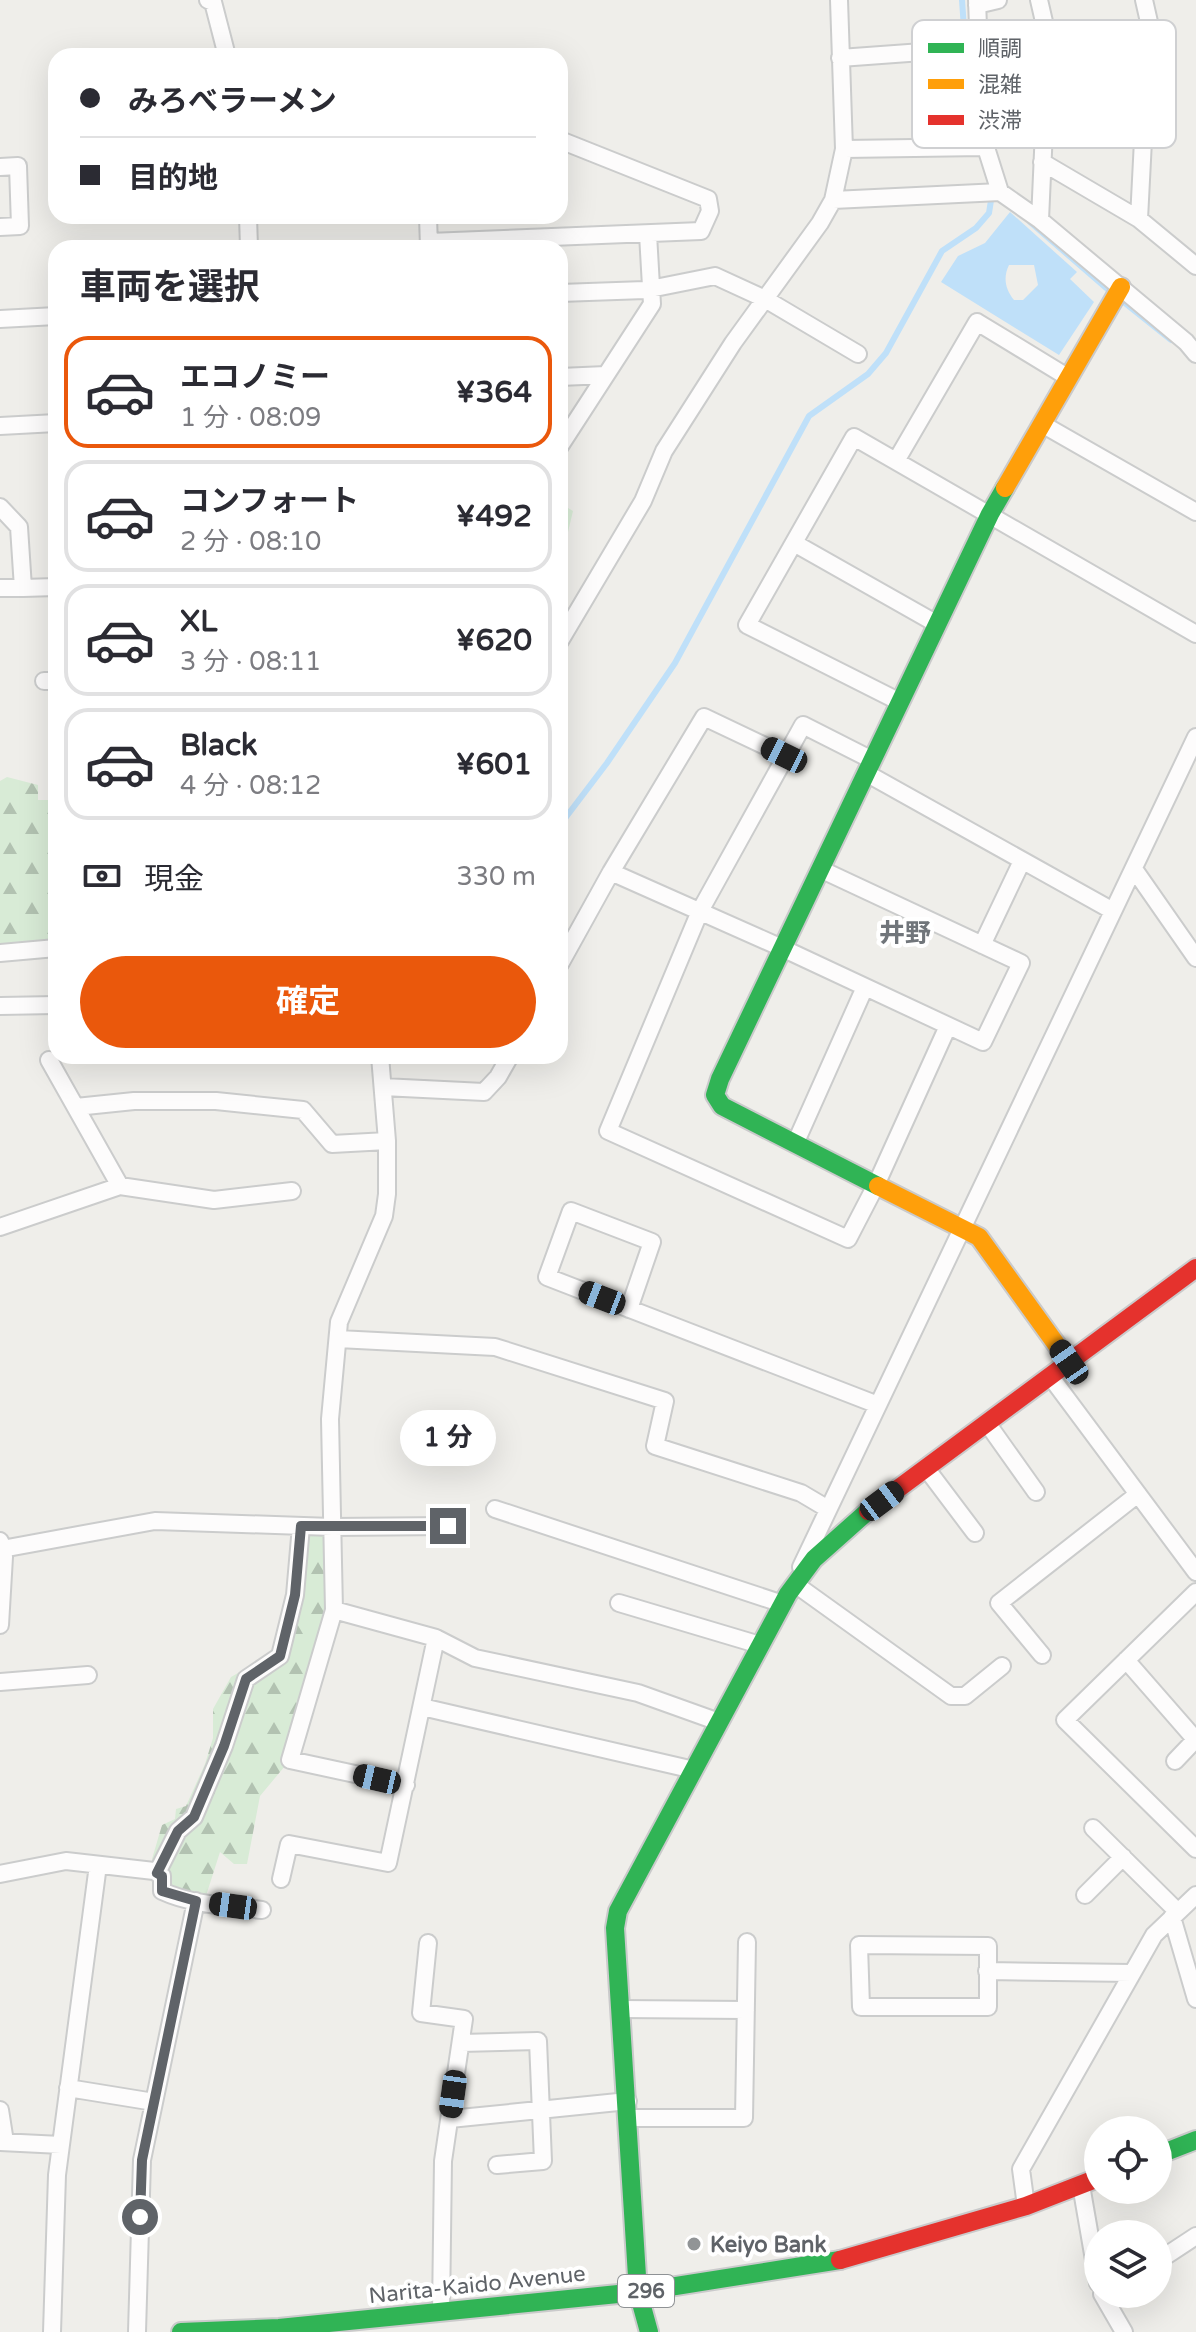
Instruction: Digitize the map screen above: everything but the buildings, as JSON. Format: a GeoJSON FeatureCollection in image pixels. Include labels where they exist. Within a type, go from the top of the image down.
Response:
{"type":"FeatureCollection","features":[{"type":"Feature","properties":{"kind":"main road"},"geometry":{"type":"LineString","coordinates":[[1069,1362],[979,1237],[722,1106],[715,1095],[990,514],[1121,287]]}},
{"type":"Feature","properties":{"kind":"main road"},"geometry":{"type":"LineString","coordinates":[[649,2332],[638,2292],[615,1928],[618,1911],[760,1645],[789,1594],[814,1559],[860,1517],[1196,1268]]}},
{"type":"Feature","properties":{"kind":"main road"},"geometry":{"type":"LineString","coordinates":[[1172,2149],[1196,2140]]}},
{"type":"Feature","properties":{"kind":"main road","name":"Narita-Kaido Avenue"},"geometry":{"type":"LineString","coordinates":[[181,2332],[279,2328],[638,2292],[847,2259],[1026,2206],[1084,2184]]}},
{"type":"Feature","properties":{"kind":"street"},"geometry":{"type":"LineString","coordinates":[[208,0],[213,2],[225,48]]}},
{"type":"Feature","properties":{"kind":"street"},"geometry":{"type":"LineString","coordinates":[[568,628],[643,501],[664,451],[733,343],[833,200],[844,149],[839,0]]}},
{"type":"Feature","properties":{"kind":"street"},"geometry":{"type":"LineString","coordinates":[[977,3],[998,0]]}},
{"type":"Feature","properties":{"kind":"street"},"geometry":{"type":"LineString","coordinates":[[1039,0],[1044,20]]}},
{"type":"Feature","properties":{"kind":"street"},"geometry":{"type":"LineString","coordinates":[[1144,0],[1149,20]]}},
{"type":"Feature","properties":{"kind":"street"},"geometry":{"type":"LineString","coordinates":[[840,58],[912,53]]}},
{"type":"Feature","properties":{"kind":"street"},"geometry":{"type":"LineString","coordinates":[[529,240],[701,231],[710,211],[708,199],[568,143]]}},
{"type":"Feature","properties":{"kind":"street"},"geometry":{"type":"LineString","coordinates":[[844,149],[914,148]]}},
{"type":"Feature","properties":{"kind":"street"},"geometry":{"type":"LineString","coordinates":[[984,148],[1000,192],[1040,220],[1193,346]]}},
{"type":"Feature","properties":{"kind":"street"},"geometry":{"type":"LineString","coordinates":[[1040,220],[1043,148]]}},
{"type":"Feature","properties":{"kind":"street"},"geometry":{"type":"LineString","coordinates":[[1139,219],[1143,148]]}},
{"type":"Feature","properties":{"kind":"street"},"geometry":{"type":"LineString","coordinates":[[1042,162],[1139,219],[1196,266]]}},
{"type":"Feature","properties":{"kind":"street"},"geometry":{"type":"LineString","coordinates":[[0,167],[18,166],[20,226],[0,227]]}},
{"type":"Feature","properties":{"kind":"street"},"geometry":{"type":"LineString","coordinates":[[833,200],[1000,192]]}},
{"type":"Feature","properties":{"kind":"street"},"geometry":{"type":"LineString","coordinates":[[568,434],[652,304],[648,234]]}},
{"type":"Feature","properties":{"kind":"street"},"geometry":{"type":"LineString","coordinates":[[568,293],[651,289],[715,276],[765,299],[858,354]]}},
{"type":"Feature","properties":{"kind":"street"},"geometry":{"type":"LineString","coordinates":[[0,319],[48,316]]}},
{"type":"Feature","properties":{"kind":"street"},"geometry":{"type":"LineString","coordinates":[[896,461],[977,322],[1069,378]]}},
{"type":"Feature","properties":{"kind":"street"},"geometry":{"type":"LineString","coordinates":[[568,377],[606,375]]}},
{"type":"Feature","properties":{"kind":"street"},"geometry":{"type":"LineString","coordinates":[[0,426],[48,423]]}},
{"type":"Feature","properties":{"kind":"street"},"geometry":{"type":"LineString","coordinates":[[1042,424],[1196,512]]}},
{"type":"Feature","properties":{"kind":"street"},"geometry":{"type":"LineString","coordinates":[[900,702],[747,625],[854,437],[1196,634]]}},
{"type":"Feature","properties":{"kind":"street"},"geometry":{"type":"LineString","coordinates":[[0,507],[19,527],[23,588]]}},
{"type":"Feature","properties":{"kind":"street"},"geometry":{"type":"LineString","coordinates":[[794,543],[937,624]]}},
{"type":"Feature","properties":{"kind":"street"},"geometry":{"type":"LineString","coordinates":[[0,588],[48,587]]}},
{"type":"Feature","properties":{"kind":"street"},"geometry":{"type":"LineString","coordinates":[[568,950],[704,717],[784,755]]}},
{"type":"Feature","properties":{"kind":"street"},"geometry":{"type":"LineString","coordinates":[[948,1026],[848,1239],[608,1131],[700,911],[803,725],[1022,861],[1113,911]]}},
{"type":"Feature","properties":{"kind":"street"},"geometry":{"type":"LineString","coordinates":[[789,1594],[1196,739]]}},
{"type":"Feature","properties":{"kind":"street"},"geometry":{"type":"LineString","coordinates":[[982,945],[1022,861]]}},
{"type":"Feature","properties":{"kind":"street"},"geometry":{"type":"LineString","coordinates":[[611,872],[983,1042],[1021,963],[820,869]]}},
{"type":"Feature","properties":{"kind":"street"},"geometry":{"type":"LineString","coordinates":[[1134,869],[1195,954]]}},
{"type":"Feature","properties":{"kind":"street"},"geometry":{"type":"LineString","coordinates":[[0,953],[48,948]]}},
{"type":"Feature","properties":{"kind":"street"},"geometry":{"type":"LineString","coordinates":[[795,1144],[865,987]]}},
{"type":"Feature","properties":{"kind":"street"},"geometry":{"type":"LineString","coordinates":[[0,1006],[48,1005]]}},
{"type":"Feature","properties":{"kind":"street"},"geometry":{"type":"LineString","coordinates":[[51,1064],[120,1186]]}},
{"type":"Feature","properties":{"kind":"street"},"geometry":{"type":"LineString","coordinates":[[381,1064],[387,1141],[384,1216],[339,1322],[330,1419],[334,1610],[290,1760],[406,1785]]}},
{"type":"Feature","properties":{"kind":"street"},"geometry":{"type":"LineString","coordinates":[[383,1087],[484,1092],[505,1064]]}},
{"type":"Feature","properties":{"kind":"street"},"geometry":{"type":"LineString","coordinates":[[76,1107],[134,1101],[216,1101],[303,1110],[332,1144],[387,1141]]}},
{"type":"Feature","properties":{"kind":"street"},"geometry":{"type":"LineString","coordinates":[[0,1227],[120,1186],[214,1200],[292,1191]]}},
{"type":"Feature","properties":{"kind":"street"},"geometry":{"type":"LineString","coordinates":[[629,1309],[652,1242],[571,1211],[547,1277],[629,1309],[878,1405]]}},
{"type":"Feature","properties":{"kind":"street"},"geometry":{"type":"LineString","coordinates":[[338,1339],[495,1347],[665,1401],[655,1446],[801,1493],[828,1509]]}},
{"type":"Feature","properties":{"kind":"street"},"geometry":{"type":"LineString","coordinates":[[1050,1376],[1196,1572]]}},
{"type":"Feature","properties":{"kind":"street"},"geometry":{"type":"LineString","coordinates":[[987,1423],[1036,1492]]}},
{"type":"Feature","properties":{"kind":"street"},"geometry":{"type":"LineString","coordinates":[[926,1468],[975,1533]]}},
{"type":"Feature","properties":{"kind":"street"},"geometry":{"type":"LineString","coordinates":[[1042,1655],[999,1603],[1138,1494]]}},
{"type":"Feature","properties":{"kind":"street"},"geometry":{"type":"LineString","coordinates":[[495,1509],[789,1594],[951,1696],[965,1696],[1002,1666]]}},
{"type":"Feature","properties":{"kind":"street"},"geometry":{"type":"LineString","coordinates":[[0,1622],[4,1587],[1,1545],[155,1521],[332,1527],[448,1526]]}},
{"type":"Feature","properties":{"kind":"street"},"geometry":{"type":"LineString","coordinates":[[157,1873],[178,1831],[194,1817],[224,1746],[246,1679],[280,1656],[295,1595],[301,1526]]}},
{"type":"Feature","properties":{"kind":"street"},"geometry":{"type":"LineString","coordinates":[[1196,1592],[1065,1720],[1196,1849]]}},
{"type":"Feature","properties":{"kind":"street"},"geometry":{"type":"LineString","coordinates":[[619,1603],[760,1645]]}},
{"type":"Feature","properties":{"kind":"street"},"geometry":{"type":"LineString","coordinates":[[334,1610],[436,1638],[475,1658],[638,1693],[719,1722]]}},
{"type":"Feature","properties":{"kind":"street"},"geometry":{"type":"LineString","coordinates":[[281,1879],[289,1844],[388,1863],[436,1638]]}},
{"type":"Feature","properties":{"kind":"street"},"geometry":{"type":"LineString","coordinates":[[1126,1660],[1196,1739],[1175,1761]]}},
{"type":"Feature","properties":{"kind":"street"},"geometry":{"type":"LineString","coordinates":[[0,1682],[88,1675]]}},
{"type":"Feature","properties":{"kind":"street"},"geometry":{"type":"LineString","coordinates":[[422,1707],[694,1770]]}},
{"type":"Feature","properties":{"kind":"street"},"geometry":{"type":"LineString","coordinates":[[1093,1828],[1175,1915],[1196,1999]]}},
{"type":"Feature","properties":{"kind":"street"},"geometry":{"type":"LineString","coordinates":[[1085,1895],[1123,1857]]}},
{"type":"Feature","properties":{"kind":"street"},"geometry":{"type":"LineString","coordinates":[[0,1874],[66,1861],[157,1873],[162,1876],[162,1891],[196,1901],[262,1910]]}},
{"type":"Feature","properties":{"kind":"street"},"geometry":{"type":"LineString","coordinates":[[52,2332],[57,2175],[98,1865]]}},
{"type":"Feature","properties":{"kind":"street"},"geometry":{"type":"LineString","coordinates":[[1026,2206],[1021,2169],[1154,1935],[1196,1895]]}},
{"type":"Feature","properties":{"kind":"street"},"geometry":{"type":"LineString","coordinates":[[137,2332],[142,2160],[196,1901]]}},
{"type":"Feature","properties":{"kind":"street"},"geometry":{"type":"LineString","coordinates":[[450,2119],[541,2110],[628,2109],[744,2118],[747,1942]]}},
{"type":"Feature","properties":{"kind":"street"},"geometry":{"type":"LineString","coordinates":[[428,1943],[421,2013],[464,2019],[443,2161],[441,2312]]}},
{"type":"Feature","properties":{"kind":"street"},"geometry":{"type":"LineString","coordinates":[[859,1945],[988,1946],[987,1971],[988,2007],[861,2007],[859,1945]]}},
{"type":"Feature","properties":{"kind":"street"},"geometry":{"type":"LineString","coordinates":[[987,1971],[1132,1973]]}},
{"type":"Feature","properties":{"kind":"street"},"geometry":{"type":"LineString","coordinates":[[621,2009],[746,2010]]}},
{"type":"Feature","properties":{"kind":"street"},"geometry":{"type":"LineString","coordinates":[[461,2043],[538,2041],[543,2161],[497,2165]]}},
{"type":"Feature","properties":{"kind":"street"},"geometry":{"type":"LineString","coordinates":[[68,2088],[154,2102]]}},
{"type":"Feature","properties":{"kind":"street"},"geometry":{"type":"LineString","coordinates":[[0,2110],[2,2142],[61,2145]]}},
{"type":"Feature","properties":{"kind":"street"},"geometry":{"type":"LineString","coordinates":[[1172,2252],[1196,2236]]}},
{"type":"Feature","properties":{"kind":"street"},"geometry":{"type":"LineString","coordinates":[[1111,2308],[1124,2332]]}},
{"type":"Feature","properties":{"kind":"green space"},"geometry":{"type":"Polygon","coordinates":[[[568,508],[573,511],[568,532],[568,508]]]}},
{"type":"Feature","properties":{"kind":"green space"},"geometry":{"type":"Polygon","coordinates":[[[7,777],[38,785],[38,800],[48,800],[48,947],[0,953],[0,781],[7,777]]]}},
{"type":"Feature","properties":{"kind":"green space"},"geometry":{"type":"Polygon","coordinates":[[[301,1526],[332,1527],[334,1610],[290,1760],[260,1796],[247,1864],[234,1864],[220,1852],[204,1902],[162,1891],[152,1859],[162,1825],[175,1819],[176,1809],[186,1806],[213,1738],[213,1709],[231,1677],[271,1654],[291,1610],[301,1526]]]}},
{"type":"Feature","properties":{"kind":"water"},"geometry":{"type":"Polygon","coordinates":[[[1010,212],[1077,272],[1070,279],[1094,302],[1059,355],[941,282],[958,256],[985,243],[1010,212]],[[1009,265],[1006,283],[1014,300],[1023,300],[1038,285],[1034,265],[1009,265]]]}},
{"type":"Feature","properties":{"kind":"waterway"},"geometry":{"type":"LineString","coordinates":[[962,0],[963,20]]}},
{"type":"Feature","properties":{"kind":"waterway"},"geometry":{"type":"LineString","coordinates":[[568,814],[675,663],[809,416],[868,374],[886,353],[942,251],[976,228],[989,213],[992,194]]}},
{"type":"Feature","properties":{"kind":"waterway"},"geometry":{"type":"LineString","coordinates":[[1030,222],[1112,293]]}},
{"type":"Feature","properties":{"kind":"waterway"},"geometry":{"type":"LineString","coordinates":[[1121,300],[1171,340]]}},
{"type":"Feature","properties":{"kind":"traffic: fast"},"geometry":{"type":"LineString","coordinates":[[878,1186],[722,1106],[715,1095],[1005,488]]}},
{"type":"Feature","properties":{"kind":"traffic: fast"},"geometry":{"type":"LineString","coordinates":[[649,2332],[638,2292],[615,1928],[618,1911],[788,1594],[814,1559],[868,1511]]}},
{"type":"Feature","properties":{"kind":"traffic: fast"},"geometry":{"type":"LineString","coordinates":[[1172,2149],[1196,2140]]}},
{"type":"Feature","properties":{"kind":"traffic: fast"},"geometry":{"type":"LineString","coordinates":[[181,2332],[279,2328],[638,2292],[840,2260]]}},
{"type":"Feature","properties":{"kind":"traffic: slow"},"geometry":{"type":"LineString","coordinates":[[1005,488],[1121,287]]}},
{"type":"Feature","properties":{"kind":"traffic: slow"},"geometry":{"type":"LineString","coordinates":[[878,1186],[979,1237],[1069,1362]]}},
{"type":"Feature","properties":{"kind":"traffic: jam"},"geometry":{"type":"LineString","coordinates":[[868,1511],[1196,1268]]}},
{"type":"Feature","properties":{"kind":"traffic: jam"},"geometry":{"type":"LineString","coordinates":[[840,2260],[1026,2206],[1084,2183]]}},
{"type":"Feature","properties":{"kind":"place","name":"Keiyo Bank"},"geometry":{"type":"Point","coordinates":[694,2244]}},
{"type":"Feature","properties":{"kind":"district","name":"井野"},"geometry":{"type":"Point","coordinates":[905,933]}},
{"type":"Feature","properties":{"kind":"route"},"geometry":{"type":"LineString","coordinates":[[140,2217],[142,2160],[196,1901],[162,1891],[162,1876],[157,1873],[178,1831],[194,1817],[224,1746],[246,1679],[280,1656],[295,1595],[301,1526],[448,1526]]}}]}
